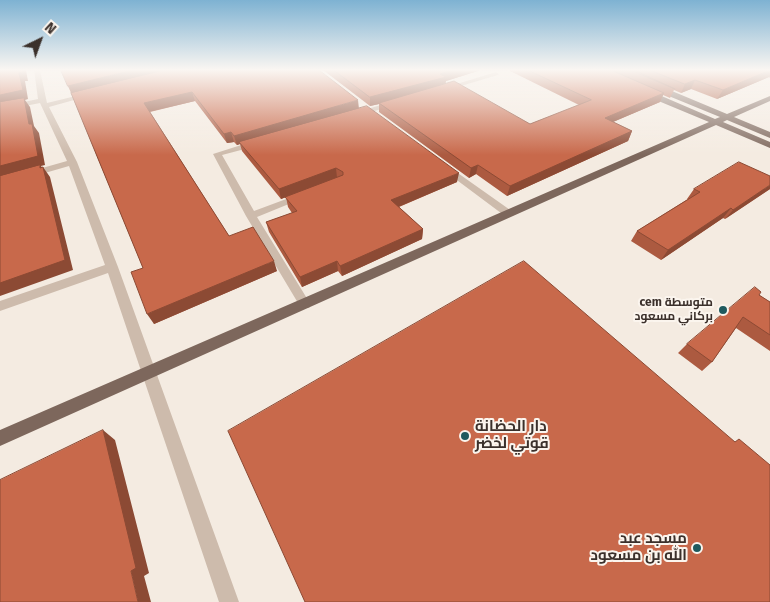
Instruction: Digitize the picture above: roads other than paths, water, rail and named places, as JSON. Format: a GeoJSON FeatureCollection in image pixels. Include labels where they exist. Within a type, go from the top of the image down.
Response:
{"type":"FeatureCollection","features":[{"type":"Feature","properties":{"kind":"main road"},"geometry":{"type":"LineString","coordinates":[[662,98],[770,135]]}},
{"type":"Feature","properties":{"kind":"main road"},"geometry":{"type":"LineString","coordinates":[[677,98],[770,145]]}},
{"type":"Feature","properties":{"kind":"main road"},"geometry":{"type":"LineString","coordinates":[[0,438],[305,305],[770,98]]}},
{"type":"Feature","properties":{"kind":"street"},"geometry":{"type":"LineString","coordinates":[[42,98],[72,162],[112,267],[229,602]]}},
{"type":"Feature","properties":{"kind":"street"},"geometry":{"type":"LineString","coordinates":[[0,110],[70,98]]}},
{"type":"Feature","properties":{"kind":"street"},"geometry":{"type":"LineString","coordinates":[[349,116],[404,100]]}},
{"type":"Feature","properties":{"kind":"street"},"geometry":{"type":"LineString","coordinates":[[264,141],[218,154],[251,216],[305,305]]}},
{"type":"Feature","properties":{"kind":"street"},"geometry":{"type":"LineString","coordinates":[[0,183],[72,162]]}},
{"type":"Feature","properties":{"kind":"street"},"geometry":{"type":"LineString","coordinates":[[438,162],[509,214]]}},
{"type":"Feature","properties":{"kind":"street"},"geometry":{"type":"LineString","coordinates":[[251,216],[312,192]]}},
{"type":"Feature","properties":{"kind":"street"},"geometry":{"type":"LineString","coordinates":[[0,306],[112,267]]}},
{"type":"Feature","properties":{"kind":"place","name":"cem متوسطة بركاني مسعود"},"geometry":{"type":"Point","coordinates":[723,310]}},
{"type":"Feature","properties":{"kind":"place","name":"دار الحضانة قوتي لخضر"},"geometry":{"type":"Point","coordinates":[465,436]}},
{"type":"Feature","properties":{"kind":"place","name":"مسجد عبد الله بن مسعود"},"geometry":{"type":"Point","coordinates":[697,548]}}]}
